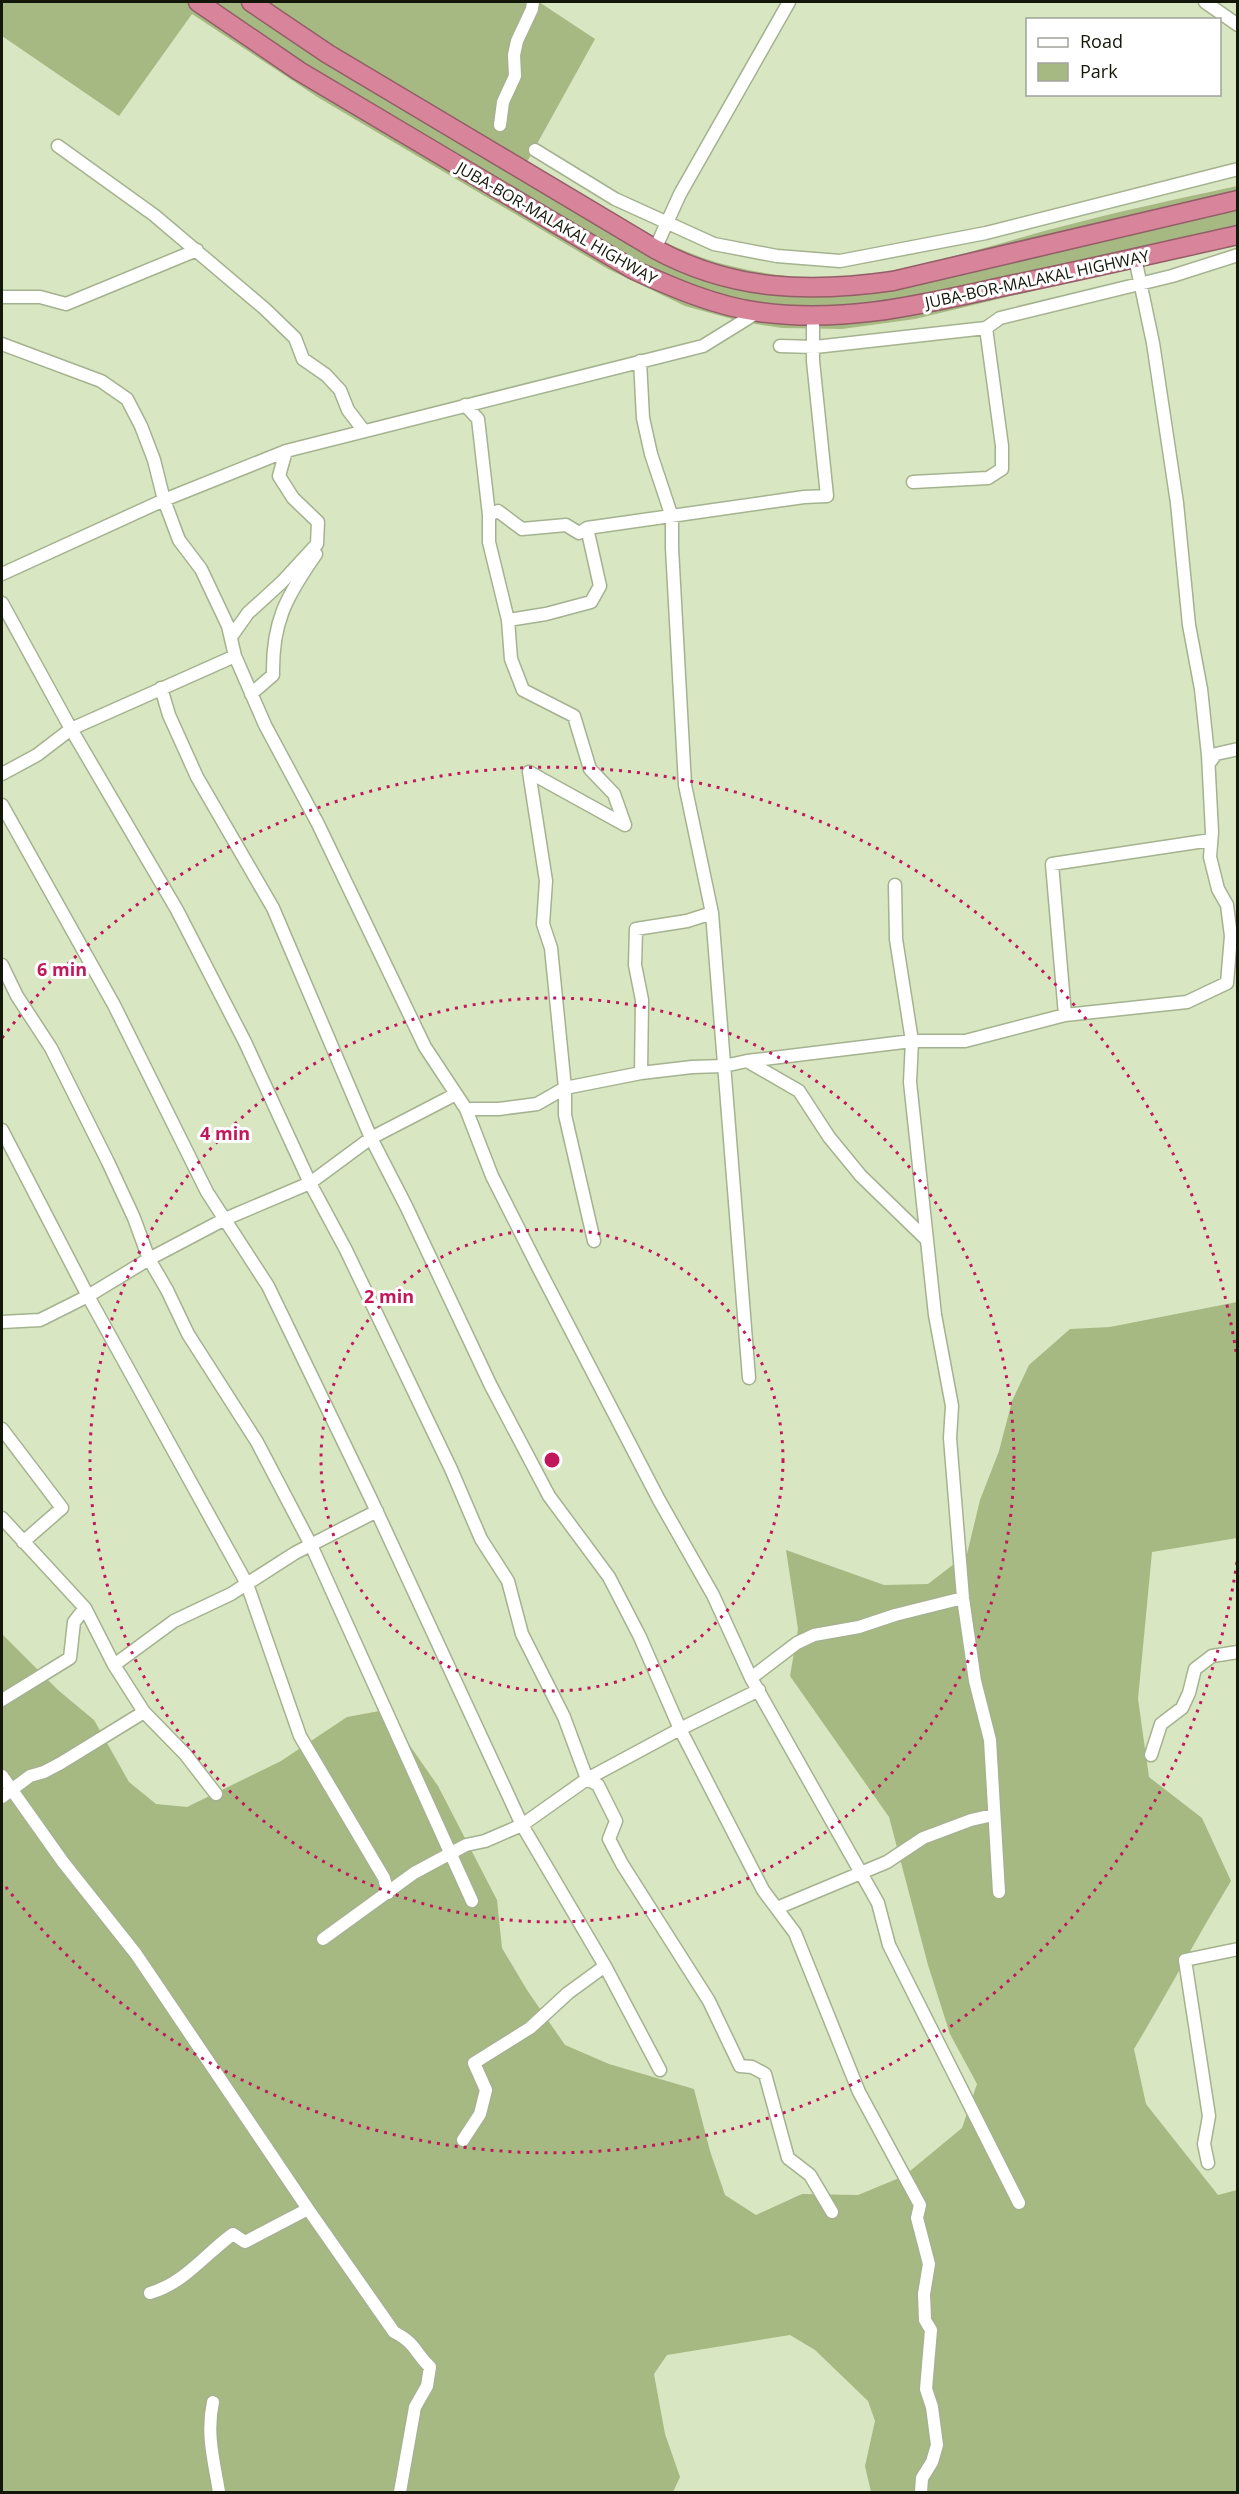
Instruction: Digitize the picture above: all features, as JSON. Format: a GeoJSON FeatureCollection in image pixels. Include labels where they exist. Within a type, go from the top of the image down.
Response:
{"type":"FeatureCollection","features":[{"type":"Feature","properties":{"kind":"highway","name":"JUBA-BOR-MALAKAL HIGHWAY"},"geometry":{"type":"LineString","coordinates":[[198,2],[299,71],[634,270],[684,293],[758,312],[813,317],[842,316],[903,308],[1238,235]]}},
{"type":"Feature","properties":{"kind":"highway","name":"JUBA-BOR-MALAKAL HIGHWAY"},"geometry":{"type":"LineString","coordinates":[[251,2],[328,54],[655,249],[675,259],[759,284],[795,289],[851,287],[893,281],[1238,200]]}},
{"type":"Feature","properties":{"kind":"street"},"geometry":{"type":"LineString","coordinates":[[500,126],[503,102],[515,76],[514,55],[517,41],[533,2]]}},
{"type":"Feature","properties":{"kind":"street"},"geometry":{"type":"LineString","coordinates":[[655,249],[680,194],[789,2]]}},
{"type":"Feature","properties":{"kind":"street"},"geometry":{"type":"LineString","coordinates":[[1205,2],[1238,25]]}},
{"type":"Feature","properties":{"kind":"street"},"geometry":{"type":"LineString","coordinates":[[58,146],[154,215],[197,250],[295,338],[303,359],[326,375],[340,390],[348,410],[364,431]]}},
{"type":"Feature","properties":{"kind":"street"},"geometry":{"type":"LineString","coordinates":[[535,150],[615,199],[714,244],[777,255],[840,261],[986,233],[1238,169]]}},
{"type":"Feature","properties":{"kind":"street"},"geometry":{"type":"LineString","coordinates":[[2,297],[40,297],[66,304],[197,250]]}},
{"type":"Feature","properties":{"kind":"street"},"geometry":{"type":"LineString","coordinates":[[780,346],[815,347],[986,328],[1000,318],[1142,284],[1238,255]]}},
{"type":"Feature","properties":{"kind":"street"},"geometry":{"type":"LineString","coordinates":[[465,1109],[499,1109],[537,1104],[565,1088],[641,1073],[724,1066],[747,1061],[912,1041],[965,1041],[1065,1014],[1187,1002],[1227,983],[1231,936],[1227,905],[1218,889],[1210,857],[1208,755],[1201,689],[1189,625],[1177,503],[1153,343],[1135,258]]}},
{"type":"Feature","properties":{"kind":"street"},"geometry":{"type":"LineString","coordinates":[[2,574],[164,500],[286,451],[703,346],[758,312]]}},
{"type":"Feature","properties":{"kind":"street"},"geometry":{"type":"LineString","coordinates":[[489,515],[498,512],[522,529],[566,525],[579,533],[587,528],[632,520],[672,517],[804,497],[827,496],[813,362],[813,317]]}},
{"type":"Feature","properties":{"kind":"street"},"geometry":{"type":"LineString","coordinates":[[912,483],[988,478],[1002,469],[1002,446],[986,328]]}},
{"type":"Feature","properties":{"kind":"street"},"geometry":{"type":"LineString","coordinates":[[2,344],[101,381],[127,399],[141,426],[154,460],[164,500],[179,540],[201,568],[228,626],[235,656],[265,725],[318,824],[425,1047],[465,1109],[492,1176],[532,1257],[659,1500],[713,1595],[751,1678],[803,1774],[878,1903],[890,1945],[1019,2203]]}},
{"type":"Feature","properties":{"kind":"street"},"geometry":{"type":"LineString","coordinates":[[640,361],[643,418],[651,454],[672,517],[685,785],[712,913],[748,1378]]}},
{"type":"Feature","properties":{"kind":"street"},"geometry":{"type":"LineString","coordinates":[[465,405],[478,419],[489,515],[489,542],[508,620],[512,659],[523,690],[574,716],[590,769],[614,794],[626,825],[529,772],[546,881],[543,924],[551,948],[565,1088],[565,1115],[594,1241]]}},
{"type":"Feature","properties":{"kind":"street"},"geometry":{"type":"LineString","coordinates":[[251,694],[273,675],[272,645],[278,621],[304,571],[317,553],[318,522],[293,498],[279,476],[286,451]]}},
{"type":"Feature","properties":{"kind":"street"},"geometry":{"type":"LineString","coordinates":[[508,620],[546,614],[591,602],[600,586],[587,528]]}},
{"type":"Feature","properties":{"kind":"street"},"geometry":{"type":"LineString","coordinates":[[231,637],[248,613],[282,582],[317,544]]}},
{"type":"Feature","properties":{"kind":"street"},"geometry":{"type":"LineString","coordinates":[[2,603],[71,729],[177,910],[245,1042],[310,1183],[356,1271],[452,1469],[481,1539],[508,1581],[522,1634],[564,1717],[587,1779],[598,1785],[616,1821],[609,1839],[622,1864],[709,2001],[740,2067],[752,2067],[765,2074],[788,2158],[810,2175],[832,2212]]}},
{"type":"Feature","properties":{"kind":"street"},"geometry":{"type":"LineString","coordinates":[[2,774],[37,755],[71,729],[235,656]]}},
{"type":"Feature","properties":{"kind":"street"},"geometry":{"type":"LineString","coordinates":[[161,688],[169,715],[197,777],[273,908],[370,1138],[406,1206],[491,1386],[549,1496],[609,1577],[640,1637],[680,1729],[763,1890],[795,1933],[860,2092],[920,2205],[917,2217],[929,2264],[924,2294],[925,2320],[931,2330],[926,2389],[932,2407],[937,2445],[932,2462],[922,2478],[921,2493]]}},
{"type":"Feature","properties":{"kind":"street"},"geometry":{"type":"LineString","coordinates":[[1210,762],[1216,754],[1238,749]]}},
{"type":"Feature","properties":{"kind":"street"},"geometry":{"type":"LineString","coordinates":[[2,805],[114,1005],[207,1192],[268,1286],[377,1511],[522,1825],[605,1966],[660,2070]]}},
{"type":"Feature","properties":{"kind":"street"},"geometry":{"type":"LineString","coordinates":[[1065,1014],[1052,864],[1211,840]]}},
{"type":"Feature","properties":{"kind":"street"},"geometry":{"type":"LineString","coordinates":[[895,885],[896,939],[912,1041],[910,1082],[935,1315],[952,1406],[950,1438],[963,1598],[975,1681],[990,1740],[999,1892]]}},
{"type":"Feature","properties":{"kind":"street"},"geometry":{"type":"LineString","coordinates":[[641,1073],[642,1000],[635,965],[636,929],[687,921],[712,913]]}},
{"type":"Feature","properties":{"kind":"street"},"geometry":{"type":"LineString","coordinates":[[1231,936],[1238,953]]}},
{"type":"Feature","properties":{"kind":"street"},"geometry":{"type":"LineString","coordinates":[[2,965],[16,996],[51,1048],[108,1162],[134,1218],[149,1259],[188,1334],[257,1443],[311,1545],[472,1901]]}},
{"type":"Feature","properties":{"kind":"street"},"geometry":{"type":"LineString","coordinates":[[747,1061],[800,1091],[829,1137],[861,1176],[927,1240]]}},
{"type":"Feature","properties":{"kind":"street"},"geometry":{"type":"LineString","coordinates":[[2,1322],[40,1320],[88,1296],[149,1259],[225,1219],[310,1183],[370,1138],[456,1094]]}},
{"type":"Feature","properties":{"kind":"street"},"geometry":{"type":"LineString","coordinates":[[2,1130],[88,1296],[247,1584],[300,1736],[384,1878],[388,1893]]}},
{"type":"Feature","properties":{"kind":"street"},"geometry":{"type":"LineString","coordinates":[[2,1429],[62,1508],[23,1542]]}},
{"type":"Feature","properties":{"kind":"street"},"geometry":{"type":"LineString","coordinates":[[114,1665],[174,1621],[231,1594],[296,1553],[377,1511]]}},
{"type":"Feature","properties":{"kind":"street"},"geometry":{"type":"LineString","coordinates":[[2,1518],[85,1608],[114,1665],[144,1712],[185,1754],[216,1794]]}},
{"type":"Feature","properties":{"kind":"street"},"geometry":{"type":"LineString","coordinates":[[751,1678],[796,1643],[814,1635],[859,1627],[963,1598]]}},
{"type":"Feature","properties":{"kind":"street"},"geometry":{"type":"LineString","coordinates":[[2,1700],[70,1658],[74,1622],[85,1608]]}},
{"type":"Feature","properties":{"kind":"street"},"geometry":{"type":"LineString","coordinates":[[1151,1755],[1161,1724],[1182,1708],[1189,1693],[1195,1669],[1212,1656],[1238,1652]]}},
{"type":"Feature","properties":{"kind":"street"},"geometry":{"type":"LineString","coordinates":[[323,1939],[414,1873],[466,1845],[485,1841],[522,1825],[587,1779],[759,1690]]}},
{"type":"Feature","properties":{"kind":"street"},"geometry":{"type":"LineString","coordinates":[[2,1797],[30,1776],[44,1773],[144,1712]]}},
{"type":"Feature","properties":{"kind":"street"},"geometry":{"type":"LineString","coordinates":[[2,1776],[63,1862],[136,1954],[394,2332],[414,2345],[420,2358],[430,2367],[427,2386],[415,2407],[400,2493]]}},
{"type":"Feature","properties":{"kind":"street"},"geometry":{"type":"LineString","coordinates":[[777,1908],[887,1862],[923,1838],[971,1820],[993,1815]]}},
{"type":"Feature","properties":{"kind":"street"},"geometry":{"type":"LineString","coordinates":[[1208,2163],[1204,2144],[1209,2116],[1185,1960],[1238,1949]]}},
{"type":"Feature","properties":{"kind":"street"},"geometry":{"type":"LineString","coordinates":[[463,2140],[480,2114],[486,2090],[474,2063],[530,2028],[568,1993],[605,1966]]}},
{"type":"Feature","properties":{"kind":"street"},"geometry":{"type":"LineString","coordinates":[[150,2293],[163,2289],[192,2272],[233,2234],[245,2241],[308,2208]]}},
{"type":"Feature","properties":{"kind":"street"},"geometry":{"type":"LineString","coordinates":[[213,2402],[209,2418],[209,2446],[219,2493]]}},
{"type":"Feature","properties":{"kind":"green space"},"geometry":{"type":"Polygon","coordinates":[[[2,2],[539,2],[595,39],[527,162],[622,220],[673,246],[723,264],[750,270],[793,277],[822,278],[890,271],[1056,228],[1237,186],[1237,242],[915,319],[842,329],[782,328],[743,322],[685,306],[608,269],[319,98],[192,14],[119,116],[2,36],[2,2]]]}},
{"type":"Feature","properties":{"kind":"green space"},"geometry":{"type":"Polygon","coordinates":[[[1237,1302],[1237,1538],[1152,1552],[1138,1699],[1149,1777],[1202,1818],[1231,1881],[1134,2049],[1146,2104],[1218,2195],[1237,2190],[1237,2492],[871,2492],[865,2466],[875,2421],[868,2401],[815,2350],[790,2335],[667,2355],[654,2374],[665,2434],[680,2477],[673,2492],[2,2492],[2,1634],[58,1690],[94,1720],[129,1782],[156,1804],[187,1807],[281,1761],[347,1717],[385,1710],[438,1786],[497,1900],[502,1948],[527,1990],[565,2045],[609,2064],[694,2089],[710,2151],[725,2195],[756,2215],[802,2194],[858,2195],[904,2176],[962,2128],[977,2084],[950,2034],[928,1965],[889,1817],[790,1676],[798,1629],[786,1550],[884,1585],[928,1584],[967,1554],[980,1500],[999,1451],[1012,1401],[1029,1365],[1070,1329],[1110,1327],[1237,1302]]]}}]}
